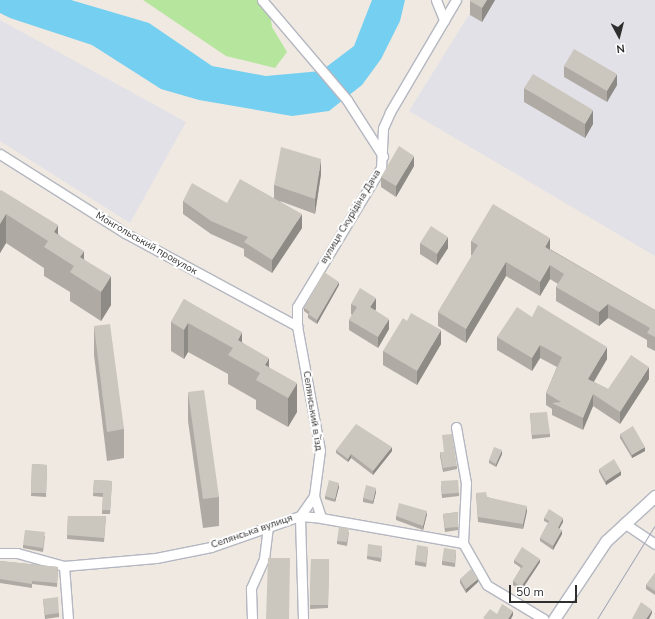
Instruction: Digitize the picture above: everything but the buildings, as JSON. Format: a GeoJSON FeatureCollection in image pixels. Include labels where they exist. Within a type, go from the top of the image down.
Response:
{"type":"FeatureCollection","features":[{"type":"Feature","properties":{"kind":"street","name":"вулиця Скурідіна Дача"},"geometry":{"type":"LineString","coordinates":[[262,0],[347,100],[384,157],[297,307],[297,326]]}},
{"type":"Feature","properties":{"kind":"street"},"geometry":{"type":"LineString","coordinates":[[436,0],[444,20]]}},
{"type":"Feature","properties":{"kind":"street"},"geometry":{"type":"LineString","coordinates":[[384,157],[383,128],[390,112],[456,0]]}},
{"type":"Feature","properties":{"kind":"street","name":"Монгольський провулок"},"geometry":{"type":"LineString","coordinates":[[0,154],[131,237],[297,326]]}},
{"type":"Feature","properties":{"kind":"street","name":"Селянський вʼїзд"},"geometry":{"type":"LineString","coordinates":[[297,326],[320,450],[314,496],[321,518]]}},
{"type":"Feature","properties":{"kind":"street"},"geometry":{"type":"LineString","coordinates":[[456,427],[466,483],[462,543],[487,585],[544,619]]}},
{"type":"Feature","properties":{"kind":"street","name":"Селянський вʼїзд"},"geometry":{"type":"LineString","coordinates":[[300,516],[314,496]]}},
{"type":"Feature","properties":{"kind":"street"},"geometry":{"type":"LineString","coordinates":[[554,619],[594,556],[624,523],[655,496]]}},
{"type":"Feature","properties":{"kind":"street"},"geometry":{"type":"LineString","coordinates":[[300,516],[303,619]]}},
{"type":"Feature","properties":{"kind":"street","name":"Селянська вулиця"},"geometry":{"type":"LineString","coordinates":[[0,553],[17,553],[64,566],[156,558],[211,547],[300,516],[321,518],[462,543]]}},
{"type":"Feature","properties":{"kind":"street"},"geometry":{"type":"LineString","coordinates":[[624,523],[655,544]]}},
{"type":"Feature","properties":{"kind":"street"},"geometry":{"type":"LineString","coordinates":[[252,619],[251,588],[264,559],[268,528]]}},
{"type":"Feature","properties":{"kind":"street"},"geometry":{"type":"LineString","coordinates":[[64,566],[68,619]]}},
{"type":"Feature","properties":{"kind":"shaded area"},"geometry":{"type":"Polygon","coordinates":[[[478,0],[655,0],[655,256],[409,111],[478,0]]]}},
{"type":"Feature","properties":{"kind":"shaded area"},"geometry":{"type":"Polygon","coordinates":[[[0,20],[186,122],[130,223],[0,141],[0,20]]]}},
{"type":"Feature","properties":{"kind":"green space"},"geometry":{"type":"Polygon","coordinates":[[[143,0],[268,0],[272,27],[287,52],[275,68],[226,56],[143,0]]]}},
{"type":"Feature","properties":{"kind":"water"},"geometry":{"type":"Polygon","coordinates":[[[0,0],[71,0],[149,23],[212,66],[266,76],[321,71],[354,46],[372,0],[405,0],[400,21],[381,59],[362,85],[329,111],[292,116],[199,100],[161,89],[92,45],[10,18],[0,13],[0,0]]]}},
{"type":"Feature","properties":{"kind":"tram line"},"geometry":{"type":"LineString","coordinates":[[597,619],[655,525]]}}]}
